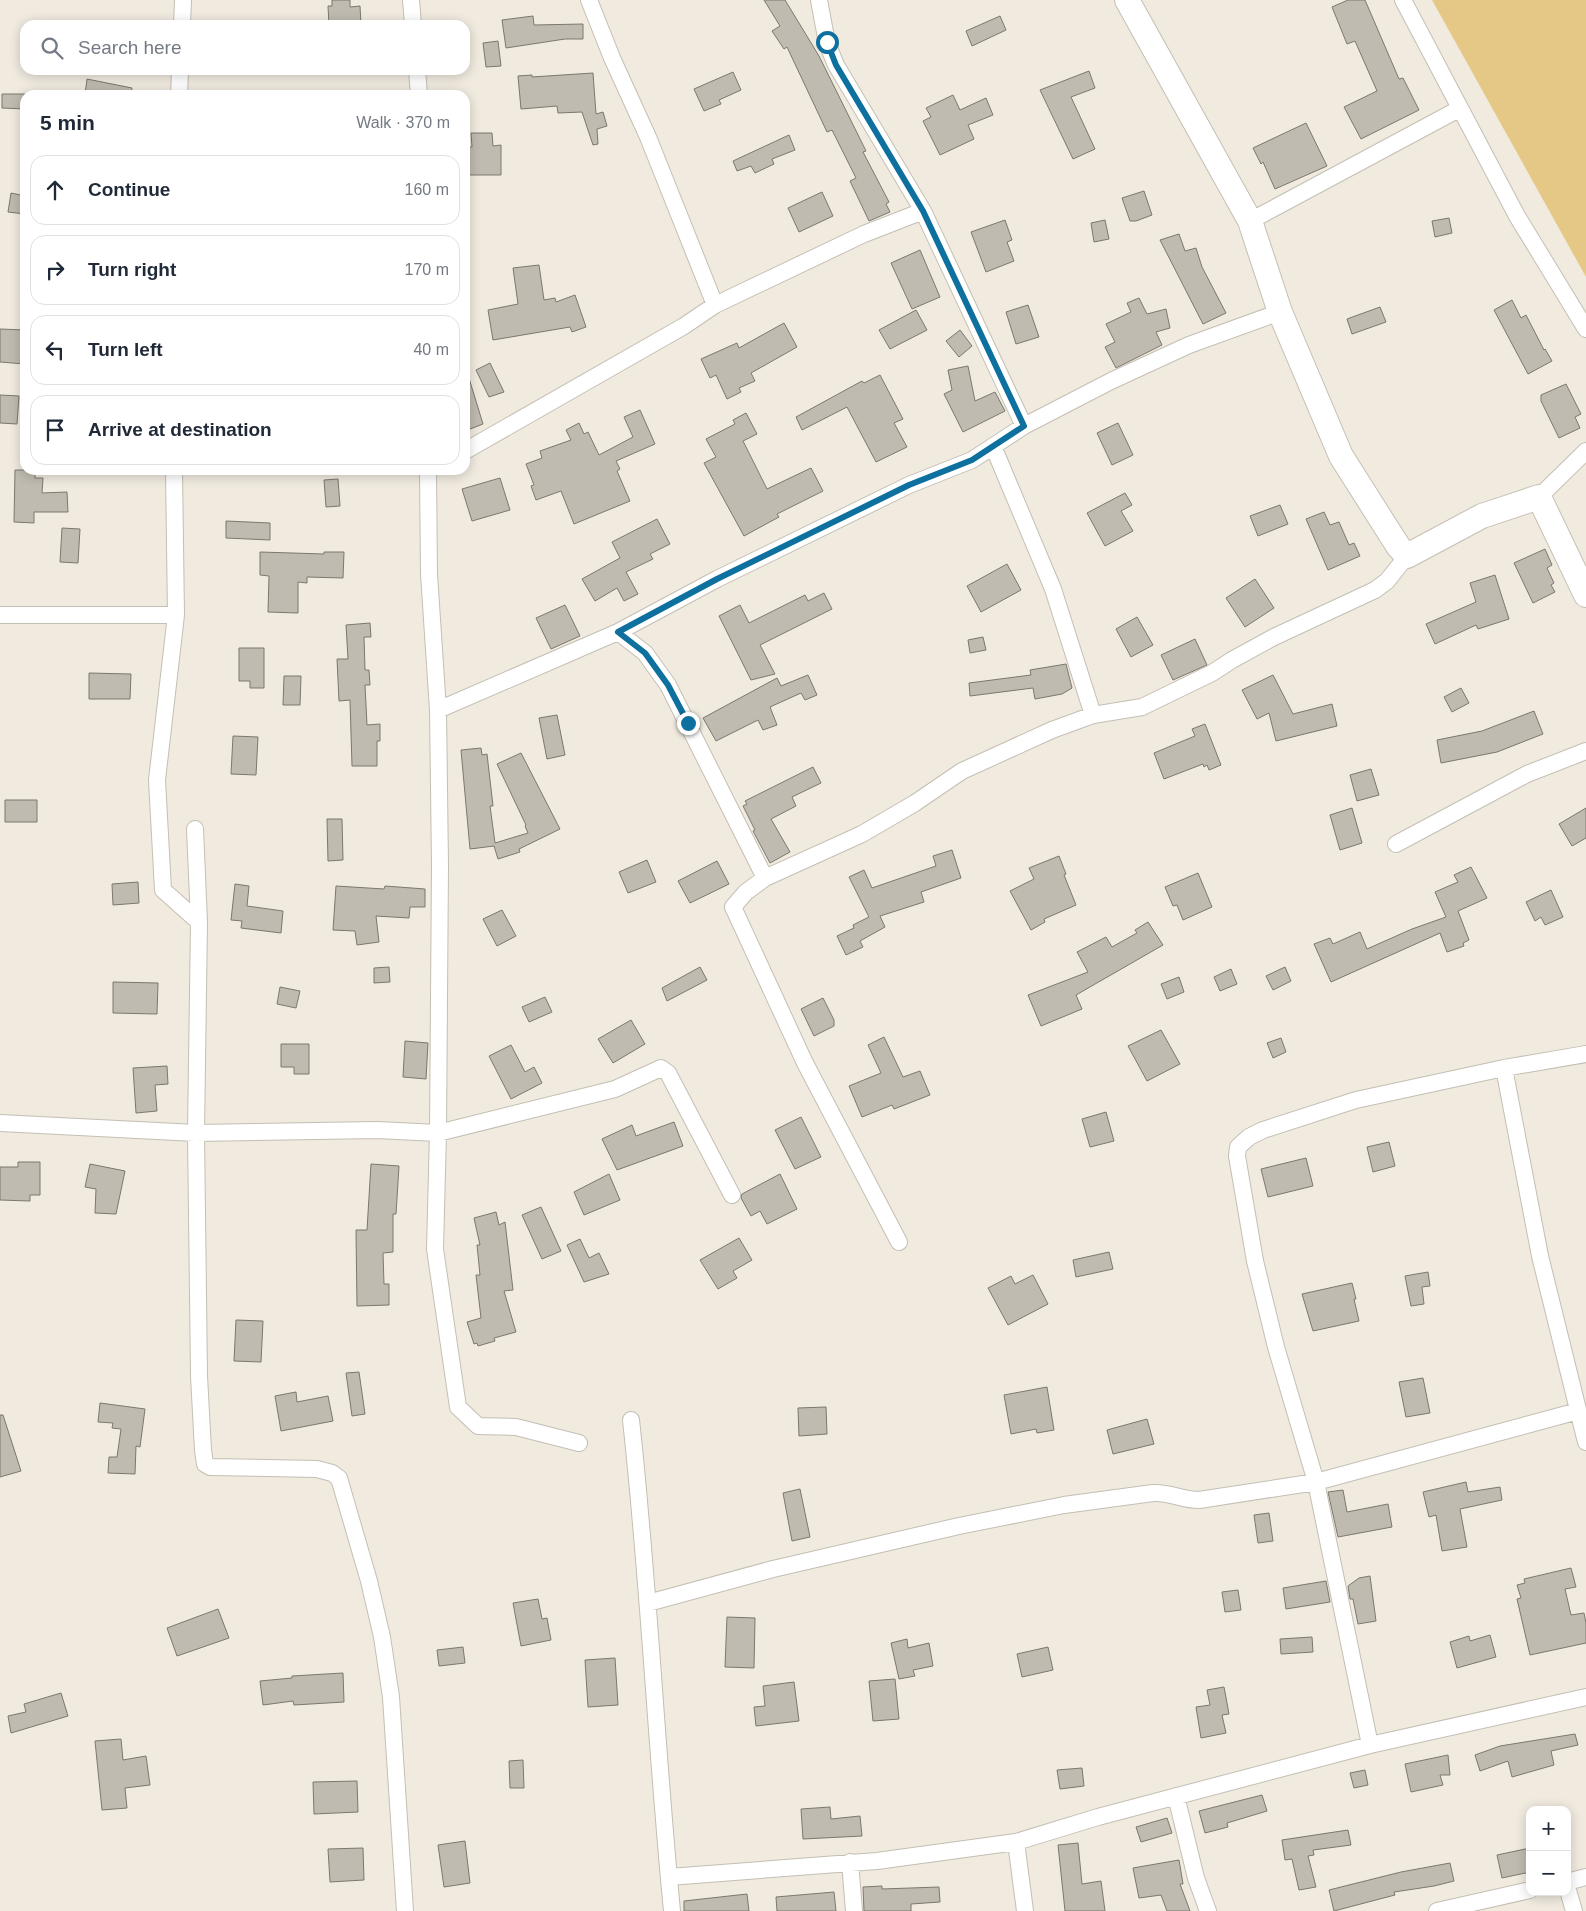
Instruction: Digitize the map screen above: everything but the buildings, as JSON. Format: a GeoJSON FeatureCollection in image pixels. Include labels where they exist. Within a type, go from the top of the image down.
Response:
{"type":"FeatureCollection","features":[{"type":"Feature","properties":{"kind":"main road"},"geometry":{"type":"LineString","coordinates":[[1127,0],[1250,221],[1280,312],[1340,456],[1398,546],[1407,556],[1482,516],[1539,497],[1586,595]]}},
{"type":"Feature","properties":{"kind":"street"},"geometry":{"type":"LineString","coordinates":[[182,20],[183,0]]}},
{"type":"Feature","properties":{"kind":"street"},"geometry":{"type":"LineString","coordinates":[[411,0],[413,20]]}},
{"type":"Feature","properties":{"kind":"street"},"geometry":{"type":"LineString","coordinates":[[589,0],[612,58],[648,137],[715,305]]}},
{"type":"Feature","properties":{"kind":"street"},"geometry":{"type":"LineString","coordinates":[[819,0],[827,42],[836,65],[923,211],[1024,426]]}},
{"type":"Feature","properties":{"kind":"street"},"geometry":{"type":"LineString","coordinates":[[1403,0],[1517,216],[1586,330]]}},
{"type":"Feature","properties":{"kind":"street"},"geometry":{"type":"LineString","coordinates":[[179,90],[180,75]]}},
{"type":"Feature","properties":{"kind":"street"},"geometry":{"type":"LineString","coordinates":[[417,75],[419,90]]}},
{"type":"Feature","properties":{"kind":"street"},"geometry":{"type":"LineString","coordinates":[[1250,221],[1459,109]]}},
{"type":"Feature","properties":{"kind":"street"},"geometry":{"type":"LineString","coordinates":[[470,449],[684,326],[715,305],[864,234],[923,211]]}},
{"type":"Feature","properties":{"kind":"street"},"geometry":{"type":"LineString","coordinates":[[438,710],[618,632],[717,579],[900,489],[972,460],[1024,426],[1111,381],[1189,345],[1280,312]]}},
{"type":"Feature","properties":{"kind":"street"},"geometry":{"type":"LineString","coordinates":[[993,446],[1053,589],[1093,715]]}},
{"type":"Feature","properties":{"kind":"street"},"geometry":{"type":"LineString","coordinates":[[1539,497],[1586,451]]}},
{"type":"Feature","properties":{"kind":"street"},"geometry":{"type":"LineString","coordinates":[[174,475],[176,615],[158,780],[163,890],[199,922]]}},
{"type":"Feature","properties":{"kind":"street"},"geometry":{"type":"LineString","coordinates":[[429,475],[429,574],[438,710],[440,865],[438,1134],[435,1249],[458,1407],[478,1426],[516,1427],[579,1443]]}},
{"type":"Feature","properties":{"kind":"street"},"geometry":{"type":"LineString","coordinates":[[899,1242],[806,1063],[735,914],[733,907],[737,901],[765,878],[862,834],[915,803],[962,772],[1052,730],[1093,715],[1142,706],[1212,673],[1274,637],[1375,590],[1387,581],[1407,556]]}},
{"type":"Feature","properties":{"kind":"street"},"geometry":{"type":"LineString","coordinates":[[0,615],[176,615]]}},
{"type":"Feature","properties":{"kind":"street"},"geometry":{"type":"LineString","coordinates":[[618,632],[645,653],[668,685],[765,878]]}},
{"type":"Feature","properties":{"kind":"street"},"geometry":{"type":"LineString","coordinates":[[1396,844],[1528,774],[1586,751]]}},
{"type":"Feature","properties":{"kind":"street"},"geometry":{"type":"LineString","coordinates":[[194,829],[199,922],[196,1133],[199,1376],[205,1464],[217,1467],[317,1469],[332,1472],[339,1478],[370,1581],[382,1637],[391,1697],[405,1911]]}},
{"type":"Feature","properties":{"kind":"street"},"geometry":{"type":"LineString","coordinates":[[1370,1745],[1316,1482],[1276,1347],[1255,1261],[1238,1147],[1244,1140],[1263,1130],[1356,1100],[1504,1068],[1586,1054]]}},
{"type":"Feature","properties":{"kind":"street"},"geometry":{"type":"LineString","coordinates":[[0,1123],[196,1133],[377,1130],[438,1134],[615,1089],[661,1068],[668,1073],[732,1195]]}},
{"type":"Feature","properties":{"kind":"street"},"geometry":{"type":"LineString","coordinates":[[1504,1068],[1540,1256],[1586,1442]]}},
{"type":"Feature","properties":{"kind":"street"},"geometry":{"type":"LineString","coordinates":[[648,1603],[773,1569],[959,1526],[1064,1505],[1161,1492],[1182,1499],[1199,1500],[1316,1482],[1578,1411]]}},
{"type":"Feature","properties":{"kind":"street"},"geometry":{"type":"LineString","coordinates":[[631,1420],[648,1603],[660,1782],[672,1911]]}},
{"type":"Feature","properties":{"kind":"street"},"geometry":{"type":"LineString","coordinates":[[669,1877],[886,1860],[1016,1842],[1176,1796],[1370,1745],[1586,1697]]}},
{"type":"Feature","properties":{"kind":"street"},"geometry":{"type":"LineString","coordinates":[[1176,1796],[1196,1878],[1208,1911]]}},
{"type":"Feature","properties":{"kind":"street"},"geometry":{"type":"LineString","coordinates":[[1016,1842],[1025,1911]]}},
{"type":"Feature","properties":{"kind":"street"},"geometry":{"type":"LineString","coordinates":[[850,1862],[854,1911]]}},
{"type":"Feature","properties":{"kind":"street"},"geometry":{"type":"LineString","coordinates":[[1571,1881],[1586,1877]]}},
{"type":"Feature","properties":{"kind":"street"},"geometry":{"type":"LineString","coordinates":[[1437,1911],[1526,1891]]}},
{"type":"Feature","properties":{"kind":"street"},"geometry":{"type":"LineString","coordinates":[[1569,1896],[1574,1911]]}},
{"type":"Feature","properties":{"kind":"shaded area"},"geometry":{"type":"Polygon","coordinates":[[[1432,0],[1586,0],[1586,277],[1432,0]]]}},
{"type":"Feature","properties":{"kind":"route"},"geometry":{"type":"LineString","coordinates":[[688,723],[668,685],[645,653],[618,632],[717,579],[909,485],[972,460],[1024,426],[923,211],[836,65],[827,42]]}}]}
